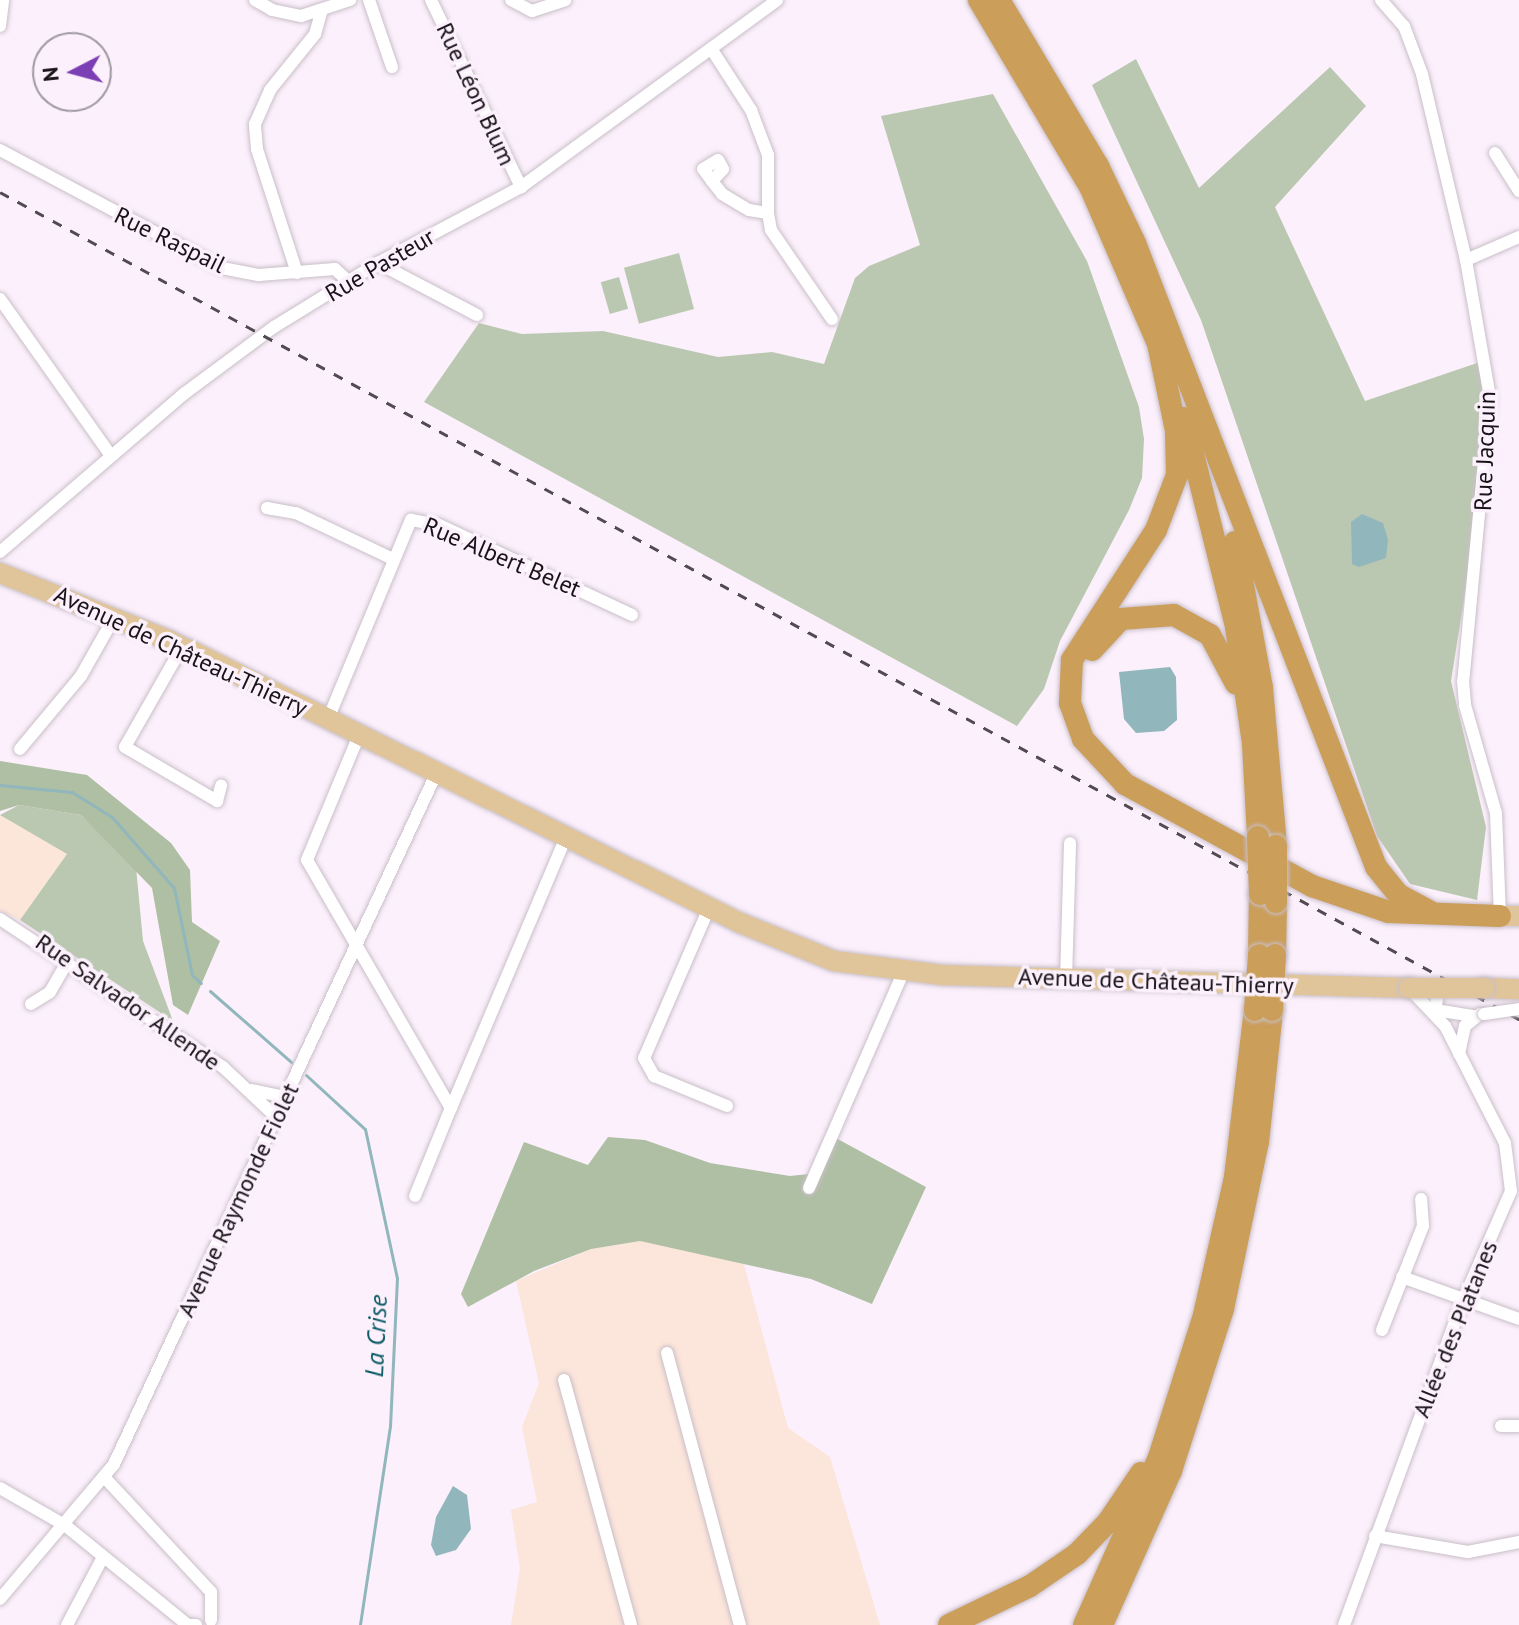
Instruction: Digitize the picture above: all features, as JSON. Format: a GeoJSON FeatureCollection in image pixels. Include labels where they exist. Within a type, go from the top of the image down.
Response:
{"type":"FeatureCollection","features":[{"type":"Feature","properties":{"kind":"highway"},"geometry":{"type":"LineString","coordinates":[[979,0],[1091,189],[1157,339],[1215,526],[1267,841]]}},
{"type":"Feature","properties":{"kind":"highway"},"geometry":{"type":"LineString","coordinates":[[999,0],[1098,166],[1159,300],[1376,867],[1399,895],[1439,913]]}},
{"type":"Feature","properties":{"kind":"highway"},"geometry":{"type":"LineString","coordinates":[[1157,339],[1176,431],[1174,488],[1156,530],[1075,652],[1069,690],[1077,727],[1098,760],[1125,784],[1312,886],[1389,912],[1510,916]]}},
{"type":"Feature","properties":{"kind":"highway"},"geometry":{"type":"LineString","coordinates":[[1105,1625],[1181,1444],[1223,1309],[1258,1142],[1268,898],[1256,645],[1203,421]]}},
{"type":"Feature","properties":{"kind":"highway"},"geometry":{"type":"LineString","coordinates":[[1253,744],[1226,660],[1200,627],[1174,615],[1142,614],[1113,623],[1094,646],[1081,678],[1085,716],[1105,753],[1130,777],[1330,886],[1366,900],[1439,913]]}},
{"type":"Feature","properties":{"kind":"highway"},"geometry":{"type":"LineString","coordinates":[[1084,1625],[1173,1416],[1226,1225],[1264,1010]]}},
{"type":"Feature","properties":{"kind":"highway"},"geometry":{"type":"LineString","coordinates":[[949,1625],[1049,1576],[1089,1544],[1130,1493],[1173,1416]]}},
{"type":"Feature","properties":{"kind":"main road","name":"Avenue de Château-Thierry"},"geometry":{"type":"LineString","coordinates":[[0,573],[115,616],[182,647],[709,908],[807,952],[903,973],[1519,989]]}},
{"type":"Feature","properties":{"kind":"street"},"geometry":{"type":"LineString","coordinates":[[0,26],[3,0]]}},
{"type":"Feature","properties":{"kind":"street"},"geometry":{"type":"LineString","coordinates":[[255,0],[289,15],[321,13],[350,0]]}},
{"type":"Feature","properties":{"kind":"street"},"geometry":{"type":"LineString","coordinates":[[369,0],[392,67]]}},
{"type":"Feature","properties":{"kind":"street","name":"Rue Léon Blum"},"geometry":{"type":"LineString","coordinates":[[431,0],[521,187]]}},
{"type":"Feature","properties":{"kind":"street"},"geometry":{"type":"LineString","coordinates":[[511,0],[532,11],[565,0]]}},
{"type":"Feature","properties":{"kind":"street","name":"Rue Pasteur"},"geometry":{"type":"LineString","coordinates":[[0,552],[111,456],[255,341],[378,263],[521,187],[777,0]]}},
{"type":"Feature","properties":{"kind":"street","name":"Rue Jacquin"},"geometry":{"type":"LineString","coordinates":[[1381,0],[1413,42],[1466,260],[1490,398],[1464,693],[1496,813],[1510,916]]}},
{"type":"Feature","properties":{"kind":"street"},"geometry":{"type":"LineString","coordinates":[[297,273],[257,149],[255,124],[270,90],[315,34],[321,13]]}},
{"type":"Feature","properties":{"kind":"street"},"geometry":{"type":"LineString","coordinates":[[712,50],[751,110],[768,155],[771,230],[832,319]]}},
{"type":"Feature","properties":{"kind":"street","name":"Rue Raspail"},"geometry":{"type":"LineString","coordinates":[[0,150],[209,263],[259,275],[335,269],[349,282]]}},
{"type":"Feature","properties":{"kind":"street"},"geometry":{"type":"LineString","coordinates":[[1495,153],[1519,191]]}},
{"type":"Feature","properties":{"kind":"street"},"geometry":{"type":"LineString","coordinates":[[712,181],[749,210],[768,213]]}},
{"type":"Feature","properties":{"kind":"street"},"geometry":{"type":"LineString","coordinates":[[1466,260],[1519,237]]}},
{"type":"Feature","properties":{"kind":"street"},"geometry":{"type":"LineString","coordinates":[[378,263],[477,315]]}},
{"type":"Feature","properties":{"kind":"street"},"geometry":{"type":"LineString","coordinates":[[0,299],[111,456]]}},
{"type":"Feature","properties":{"kind":"street","name":"Rue Albert Belet"},"geometry":{"type":"LineString","coordinates":[[267,508],[296,513],[393,559]]}},
{"type":"Feature","properties":{"kind":"street","name":"Rue Albert Belet"},"geometry":{"type":"LineString","coordinates":[[328,719],[407,524],[424,519],[632,615]]}},
{"type":"Feature","properties":{"kind":"street"},"geometry":{"type":"LineString","coordinates":[[20,749],[81,676],[115,616]]}},
{"type":"Feature","properties":{"kind":"street"},"geometry":{"type":"LineString","coordinates":[[182,647],[125,747],[217,801],[221,786]]}},
{"type":"Feature","properties":{"kind":"street"},"geometry":{"type":"LineString","coordinates":[[359,735],[307,860],[451,1108]]}},
{"type":"Feature","properties":{"kind":"street","name":"Avenue Raymonde Fiolet"},"geometry":{"type":"LineString","coordinates":[[0,1599],[66,1526],[83,1497],[106,1479],[437,772]]}},
{"type":"Feature","properties":{"kind":"street"},"geometry":{"type":"LineString","coordinates":[[415,1196],[566,837]]}},
{"type":"Feature","properties":{"kind":"street"},"geometry":{"type":"LineString","coordinates":[[1066,979],[1070,843]]}},
{"type":"Feature","properties":{"kind":"street"},"geometry":{"type":"LineString","coordinates":[[709,908],[644,1058],[654,1076],[727,1106]]}},
{"type":"Feature","properties":{"kind":"street","name":"Rue Salvador Allende"},"geometry":{"type":"LineString","coordinates":[[0,919],[68,961],[252,1090],[276,1117]]}},
{"type":"Feature","properties":{"kind":"street"},"geometry":{"type":"LineString","coordinates":[[31,1004],[50,992],[68,961]]}},
{"type":"Feature","properties":{"kind":"street"},"geometry":{"type":"LineString","coordinates":[[809,1188],[903,973]]}},
{"type":"Feature","properties":{"kind":"street"},"geometry":{"type":"LineString","coordinates":[[1409,988],[1435,1010],[1478,1015],[1519,1009]]}},
{"type":"Feature","properties":{"kind":"street"},"geometry":{"type":"LineString","coordinates":[[1435,1010],[1439,988]]}},
{"type":"Feature","properties":{"kind":"street","name":"Allée des Platanes"},"geometry":{"type":"LineString","coordinates":[[1344,1625],[1375,1536],[1511,1191],[1510,1161],[1435,1010]]}},
{"type":"Feature","properties":{"kind":"street"},"geometry":{"type":"LineString","coordinates":[[1459,1054],[1478,1015]]}},
{"type":"Feature","properties":{"kind":"street","name":"Rue Salvador Allende"},"geometry":{"type":"LineString","coordinates":[[252,1090],[284,1097]]}},
{"type":"Feature","properties":{"kind":"street"},"geometry":{"type":"LineString","coordinates":[[1382,1330],[1423,1226],[1421,1199]]}},
{"type":"Feature","properties":{"kind":"street"},"geometry":{"type":"LineString","coordinates":[[1402,1277],[1519,1319]]}},
{"type":"Feature","properties":{"kind":"street"},"geometry":{"type":"LineString","coordinates":[[667,1353],[740,1625]]}},
{"type":"Feature","properties":{"kind":"street"},"geometry":{"type":"LineString","coordinates":[[564,1380],[631,1625]]}},
{"type":"Feature","properties":{"kind":"street"},"geometry":{"type":"LineString","coordinates":[[1501,1426],[1519,1426]]}},
{"type":"Feature","properties":{"kind":"street"},"geometry":{"type":"LineString","coordinates":[[106,1479],[211,1592],[211,1623]]}},
{"type":"Feature","properties":{"kind":"street"},"geometry":{"type":"LineString","coordinates":[[0,1488],[66,1526],[188,1625],[196,1625]]}},
{"type":"Feature","properties":{"kind":"street"},"geometry":{"type":"LineString","coordinates":[[1375,1536],[1468,1552],[1519,1543]]}},
{"type":"Feature","properties":{"kind":"street"},"geometry":{"type":"LineString","coordinates":[[67,1625],[103,1557]]}},
{"type":"Feature","properties":{"kind":"street","name":"Allée des Platanes"},"geometry":{"type":"LineString","coordinates":[[1337,1625],[1348,1607]]}},
{"type":"Feature","properties":{"kind":"shaded area"},"geometry":{"type":"Polygon","coordinates":[[[0,815],[67,854],[20,920],[0,911],[0,815]]]}},
{"type":"Feature","properties":{"kind":"shaded area"},"geometry":{"type":"Polygon","coordinates":[[[640,1241],[743,1261],[788,1428],[830,1457],[880,1625],[511,1625],[520,1569],[511,1510],[537,1502],[522,1427],[539,1383],[516,1281],[591,1249],[640,1241]]]}},
{"type":"Feature","properties":{"kind":"green space"},"geometry":{"type":"Polygon","coordinates":[[[1136,59],[1199,188],[1330,67],[1366,106],[1275,207],[1365,401],[1486,360],[1477,518],[1451,681],[1486,827],[1477,900],[1410,884],[1377,836],[1201,320],[1092,85],[1136,59]]]}},
{"type":"Feature","properties":{"kind":"green space"},"geometry":{"type":"Polygon","coordinates":[[[993,94],[1087,261],[1139,407],[1144,439],[1142,478],[1129,510],[1060,641],[1044,689],[1017,726],[424,402],[479,323],[522,334],[603,331],[718,357],[772,352],[824,364],[855,278],[869,266],[920,245],[881,116],[993,94]]]}},
{"type":"Feature","properties":{"kind":"green space"},"geometry":{"type":"Polygon","coordinates":[[[679,253],[694,309],[639,324],[624,268],[679,253]]]}},
{"type":"Feature","properties":{"kind":"green space"},"geometry":{"type":"Polygon","coordinates":[[[619,277],[628,309],[610,314],[601,282],[619,277]]]}},
{"type":"Feature","properties":{"kind":"green space"},"geometry":{"type":"Polygon","coordinates":[[[0,761],[87,775],[171,843],[190,870],[192,922],[220,941],[188,1015],[173,1005],[152,888],[81,815],[19,805],[0,811],[0,761]]]}},
{"type":"Feature","properties":{"kind":"green space"},"geometry":{"type":"Polygon","coordinates":[[[19,805],[81,815],[136,867],[143,941],[173,1021],[20,920],[67,854],[0,815],[19,805]]]}},
{"type":"Feature","properties":{"kind":"green space"},"geometry":{"type":"Polygon","coordinates":[[[608,1137],[645,1140],[710,1163],[790,1176],[819,1173],[834,1137],[926,1187],[872,1304],[811,1279],[640,1241],[591,1249],[534,1271],[468,1307],[461,1294],[524,1142],[588,1165],[608,1137]]]}},
{"type":"Feature","properties":{"kind":"water"},"geometry":{"type":"Polygon","coordinates":[[[1362,514],[1383,523],[1388,540],[1386,558],[1359,567],[1352,564],[1351,522],[1362,514]]]}},
{"type":"Feature","properties":{"kind":"water"},"geometry":{"type":"Polygon","coordinates":[[[1170,667],[1176,677],[1177,720],[1164,731],[1136,733],[1124,719],[1119,672],[1170,667]]]}},
{"type":"Feature","properties":{"kind":"water"},"geometry":{"type":"Polygon","coordinates":[[[453,1486],[467,1495],[471,1529],[456,1550],[436,1556],[431,1545],[436,1517],[453,1486]]]}},
{"type":"Feature","properties":{"kind":"waterway","name":"La Crise"},"geometry":{"type":"LineString","coordinates":[[0,785],[72,792],[112,817],[174,888],[192,975],[201,983]]}},
{"type":"Feature","properties":{"kind":"waterway","name":"La Crise"},"geometry":{"type":"LineString","coordinates":[[210,991],[291,1062]]}},
{"type":"Feature","properties":{"kind":"waterway","name":"La Crise"},"geometry":{"type":"LineString","coordinates":[[306,1075],[365,1129],[397,1278],[390,1426],[360,1625]]}},
{"type":"Feature","properties":{"kind":"railway"},"geometry":{"type":"LineString","coordinates":[[0,192],[1519,1019]]}}]}
